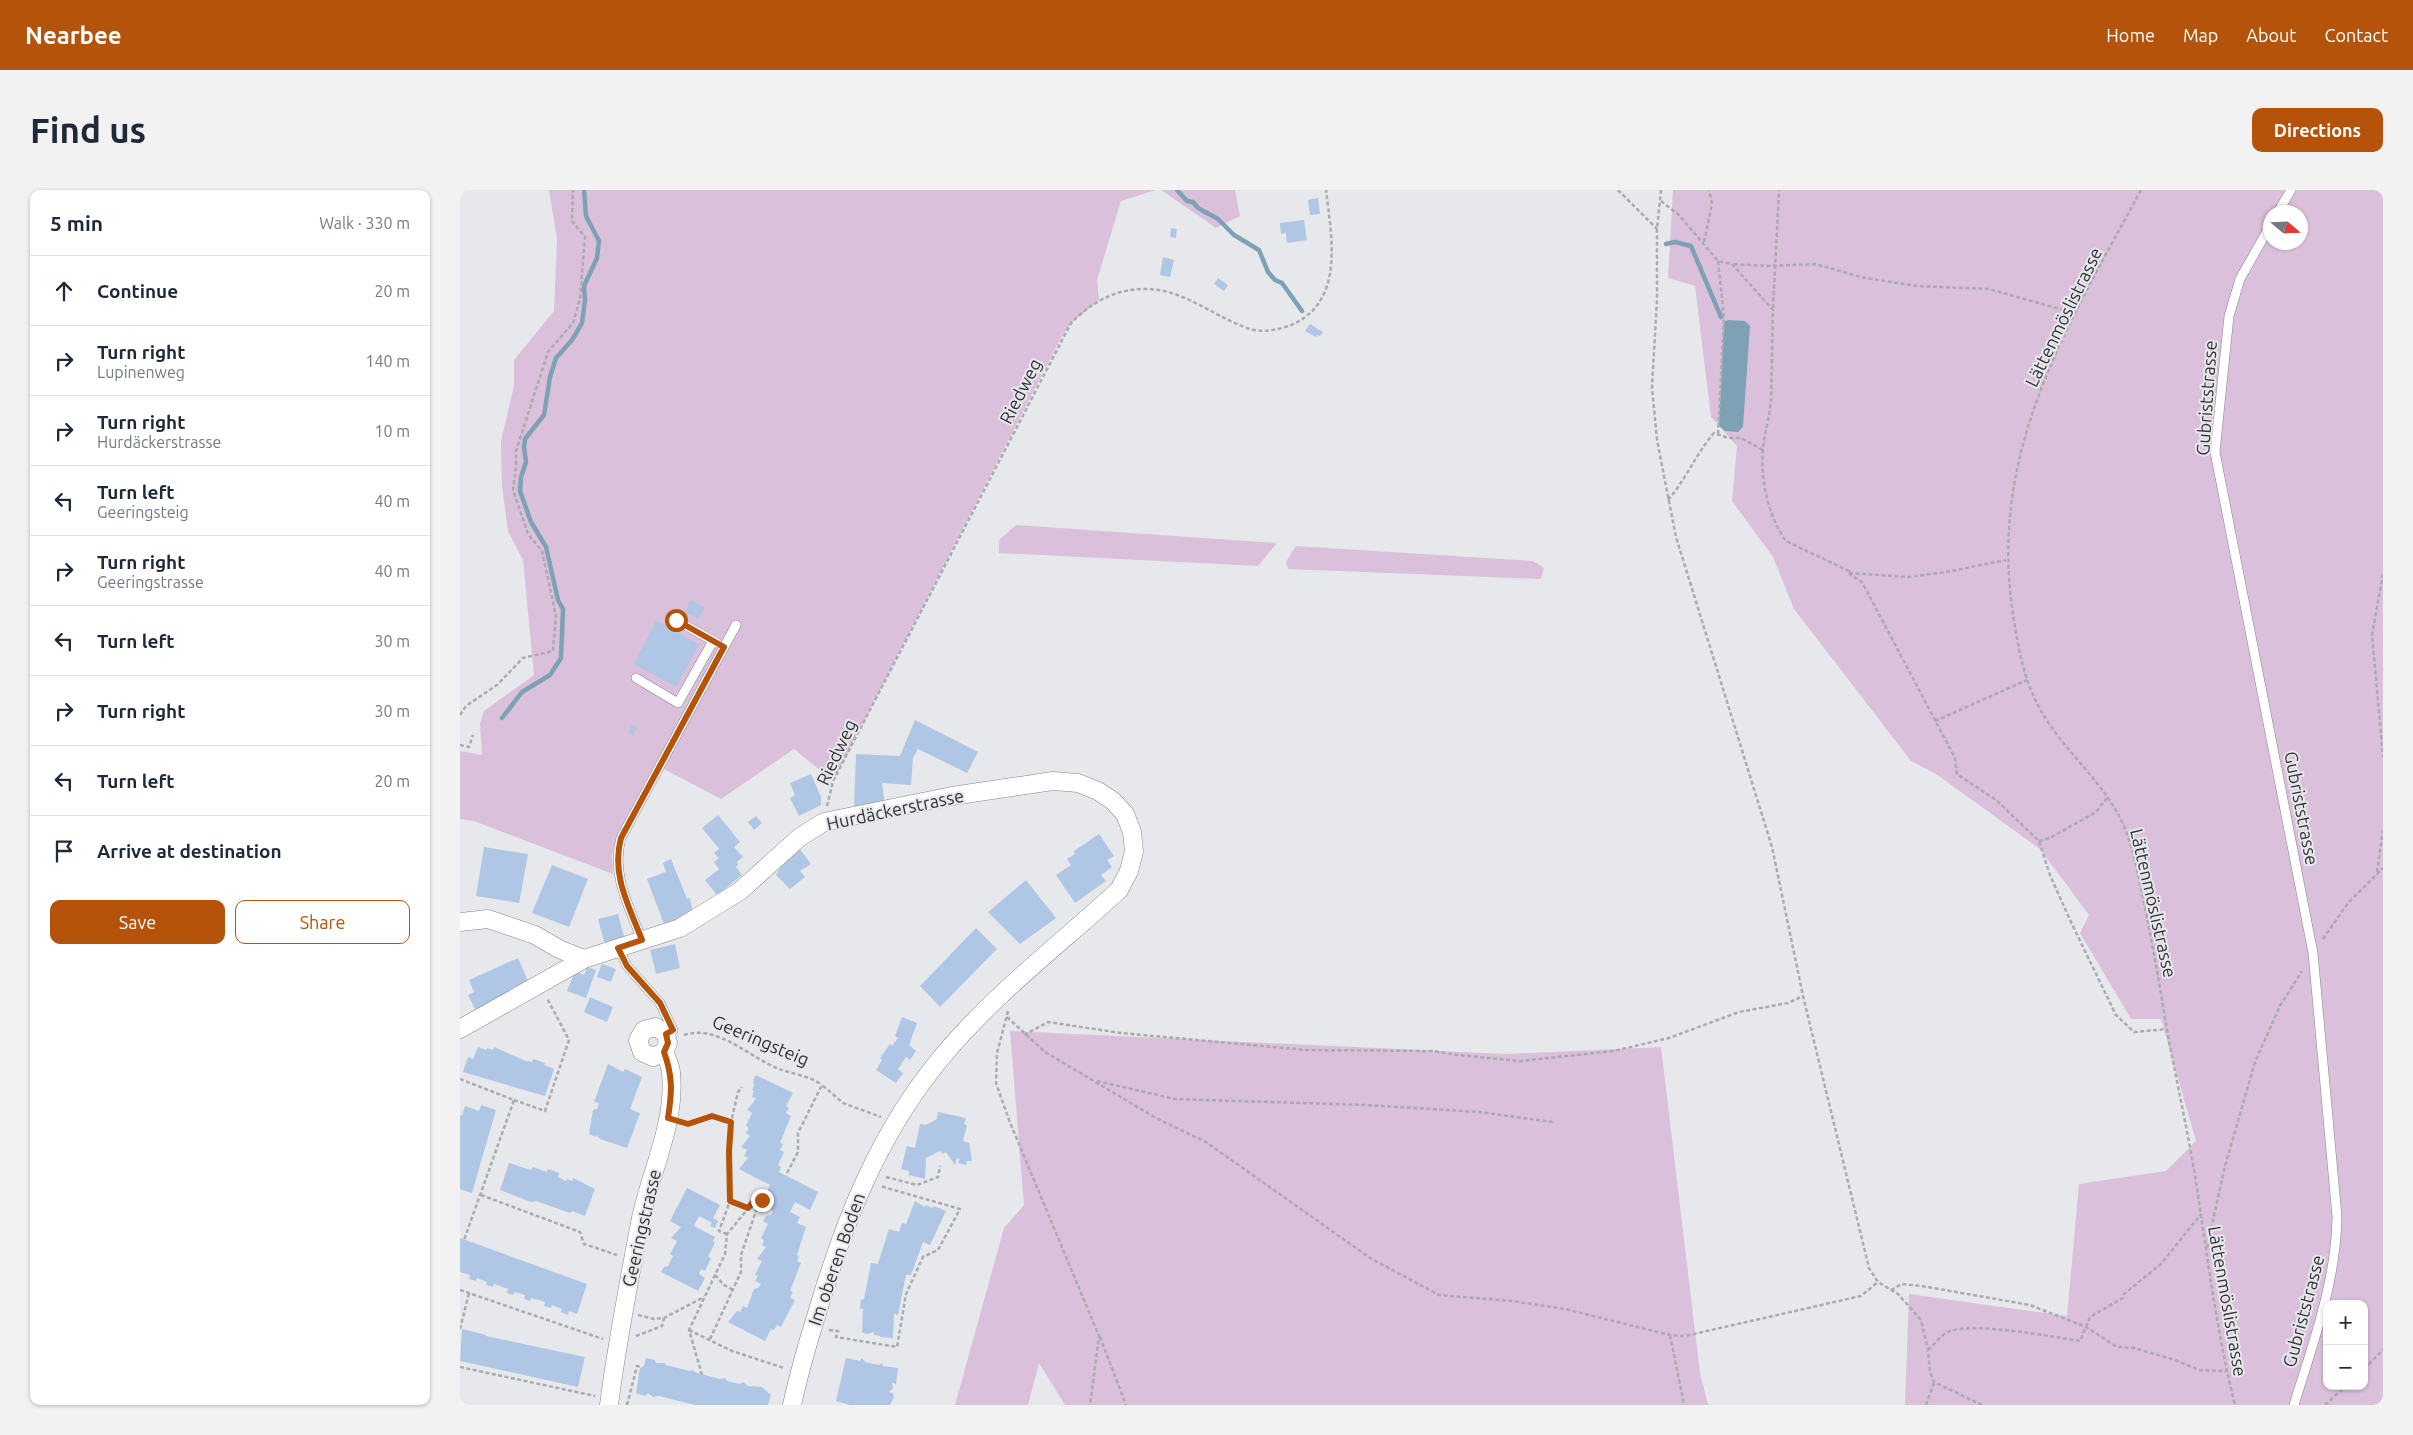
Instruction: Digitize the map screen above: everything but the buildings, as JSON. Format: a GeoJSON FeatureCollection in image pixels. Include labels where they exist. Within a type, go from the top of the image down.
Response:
{"type":"FeatureCollection","features":[{"type":"Feature","properties":{"kind":"street","name":"Hurdäckerstrasse"},"geometry":{"type":"LineString","coordinates":[[460,1029],[584,959],[680,928],[718,906],[758,877],[800,837],[824,822],[952,796],[1053,781],[1078,783],[1098,791],[1113,801],[1124,814],[1132,832],[1134,851],[1129,871],[1119,890],[1013,983]]}},
{"type":"Feature","properties":{"kind":"street"},"geometry":{"type":"LineString","coordinates":[[460,922],[488,919],[535,935],[559,949],[584,959]]}},
{"type":"Feature","properties":{"kind":"street","name":"Im oberen Boden"},"geometry":{"type":"LineString","coordinates":[[792,1405],[798,1373],[833,1259],[851,1209],[868,1173],[911,1098],[936,1064],[1013,983]]}},
{"type":"Feature","properties":{"kind":"street"},"geometry":{"type":"LineString","coordinates":[[664,1052],[659,1055],[647,1056],[642,1052],[638,1040],[644,1030],[650,1027],[656,1027],[669,1032]]}},
{"type":"Feature","properties":{"kind":"street","name":"Geeringstrasse"},"geometry":{"type":"LineString","coordinates":[[609,1405],[617,1344],[642,1213],[668,1118],[672,1094],[671,1071],[664,1052],[668,1043],[669,1032]]}},
{"type":"Feature","properties":{"kind":"lane"},"geometry":{"type":"LineString","coordinates":[[2282,205],[2291,190]]}},
{"type":"Feature","properties":{"kind":"lane","name":"Gubriststrasse"},"geometry":{"type":"LineString","coordinates":[[2263,238],[2240,279],[2229,316],[2216,452],[2313,953],[2337,1217],[2337,1246],[2324,1309],[2294,1405]]}},
{"type":"Feature","properties":{"kind":"lane"},"geometry":{"type":"LineString","coordinates":[[676,620],[724,647]]}},
{"type":"Feature","properties":{"kind":"lane"},"geometry":{"type":"LineString","coordinates":[[642,940],[621,885],[616,864],[621,838],[736,624]]}},
{"type":"Feature","properties":{"kind":"lane"},"geometry":{"type":"LineString","coordinates":[[636,678],[678,703],[713,641]]}},
{"type":"Feature","properties":{"kind":"lane"},"geometry":{"type":"LineString","coordinates":[[618,948],[627,966],[660,1003],[669,1032]]}},
{"type":"Feature","properties":{"kind":"path"},"geometry":{"type":"LineString","coordinates":[[460,715],[466,706],[497,685],[523,658],[553,650],[556,616],[542,551],[528,534],[513,490],[516,451],[548,352],[573,323],[580,298],[585,237],[572,221],[573,190]]}},
{"type":"Feature","properties":{"kind":"path","name":"Riedweg"},"geometry":{"type":"LineString","coordinates":[[824,822],[833,781],[1071,323],[1084,311],[1113,293],[1150,289],[1186,299],[1253,330],[1269,331],[1295,323],[1306,316],[1317,304],[1326,288],[1332,270],[1333,251],[1326,190]]}},
{"type":"Feature","properties":{"kind":"path"},"geometry":{"type":"LineString","coordinates":[[1618,190],[1657,230]]}},
{"type":"Feature","properties":{"kind":"path"},"geometry":{"type":"LineString","coordinates":[[1661,190],[1657,230],[1657,299],[1652,388],[1656,440],[1676,537],[1772,847],[1803,996],[1868,1268],[1878,1282],[1898,1294],[1921,1320],[1928,1350],[1930,1372],[1934,1382],[1926,1405]]}},
{"type":"Feature","properties":{"kind":"path"},"geometry":{"type":"LineString","coordinates":[[1704,242],[1712,204],[1709,190]]}},
{"type":"Feature","properties":{"kind":"path"},"geometry":{"type":"LineString","coordinates":[[1779,190],[1770,401],[1763,450],[1763,477],[1768,502],[1781,534],[1786,540],[1849,571],[1848,573],[1862,582],[1955,758],[1957,774],[1996,800],[2040,840],[2050,875],[2116,1015],[2134,1032],[2167,1029]]}},
{"type":"Feature","properties":{"kind":"path","name":"Lättenmöslistrasse"},"geometry":{"type":"LineString","coordinates":[[2141,190],[2074,313],[2049,367],[2023,442],[2016,477],[2006,560],[2016,636],[2027,680],[2039,707],[2052,729],[2119,815],[2135,860],[2159,971],[2167,1029],[2201,1214],[2226,1371],[2235,1405]]}},
{"type":"Feature","properties":{"kind":"path"},"geometry":{"type":"LineString","coordinates":[[1661,201],[1679,215],[1718,260],[1724,318],[1718,434]]}},
{"type":"Feature","properties":{"kind":"path"},"geometry":{"type":"LineString","coordinates":[[1718,260],[1732,264],[1775,266],[1815,264],[1865,278],[1917,286],[1989,289],[2074,313]]}},
{"type":"Feature","properties":{"kind":"path"},"geometry":{"type":"LineString","coordinates":[[1732,264],[1773,310]]}},
{"type":"Feature","properties":{"kind":"path"},"geometry":{"type":"LineString","coordinates":[[1668,500],[1679,487],[1698,451],[1714,433],[1728,438],[1741,438],[1763,450]]}},
{"type":"Feature","properties":{"kind":"path"},"geometry":{"type":"LineString","coordinates":[[1848,573],[1908,577],[1946,572],[2006,560]]}},
{"type":"Feature","properties":{"kind":"path"},"geometry":{"type":"LineString","coordinates":[[2383,574],[2372,635],[2383,757]]}},
{"type":"Feature","properties":{"kind":"path"},"geometry":{"type":"LineString","coordinates":[[1935,721],[2027,680]]}},
{"type":"Feature","properties":{"kind":"path"},"geometry":{"type":"LineString","coordinates":[[460,745],[468,747],[473,735]]}},
{"type":"Feature","properties":{"kind":"path"},"geometry":{"type":"LineString","coordinates":[[2040,840],[2050,838],[2096,812],[2107,798]]}},
{"type":"Feature","properties":{"kind":"path"},"geometry":{"type":"LineString","coordinates":[[2376,874],[2383,830]]}},
{"type":"Feature","properties":{"kind":"path"},"geometry":{"type":"LineString","coordinates":[[2207,1249],[2224,1170],[2255,1062],[2280,1006],[2313,953],[2348,904],[2383,868]]}},
{"type":"Feature","properties":{"kind":"path"},"geometry":{"type":"LineString","coordinates":[[1013,983],[1007,1017],[997,1053],[996,1083],[1009,1120],[1126,1405]]}},
{"type":"Feature","properties":{"kind":"path"},"geometry":{"type":"LineString","coordinates":[[460,1079],[545,1111],[569,1040],[539,984]]}},
{"type":"Feature","properties":{"kind":"path"},"geometry":{"type":"LineString","coordinates":[[1024,1035],[1048,1022],[1121,1033],[1306,1050],[1433,1050],[1458,1055],[1520,1061],[1614,1051],[1669,1038],[1739,1012],[1788,1003],[1803,996]]}},
{"type":"Feature","properties":{"kind":"path"},"geometry":{"type":"LineString","coordinates":[[1007,1017],[1024,1035],[1045,1052],[1156,1118],[1206,1142],[1370,1258],[1439,1295],[1512,1301],[1565,1309],[1670,1335],[1685,1336],[1861,1296],[1878,1282]]}},
{"type":"Feature","properties":{"kind":"path","name":"Geeringsteig"},"geometry":{"type":"LineString","coordinates":[[685,1034],[697,1031],[743,1048],[777,1068],[822,1086],[843,1104],[871,1112]]}},
{"type":"Feature","properties":{"kind":"path"},"geometry":{"type":"LineString","coordinates":[[1093,1080],[1175,1099],[1365,1105],[1478,1112],[1553,1122]]}},
{"type":"Feature","properties":{"kind":"path"},"geometry":{"type":"LineString","coordinates":[[727,1234],[719,1231],[730,1201],[729,1151],[731,1122],[738,1092],[742,1086]]}},
{"type":"Feature","properties":{"kind":"path"},"geometry":{"type":"LineString","coordinates":[[787,1173],[798,1152],[798,1134],[822,1086]]}},
{"type":"Feature","properties":{"kind":"path"},"geometry":{"type":"LineString","coordinates":[[464,1240],[514,1100]]}},
{"type":"Feature","properties":{"kind":"path"},"geometry":{"type":"LineString","coordinates":[[668,1118],[688,1124],[712,1116],[731,1122]]}},
{"type":"Feature","properties":{"kind":"path"},"geometry":{"type":"LineString","coordinates":[[879,1175],[917,1185],[938,1177],[940,1166]]}},
{"type":"Feature","properties":{"kind":"path"},"geometry":{"type":"LineString","coordinates":[[828,1330],[838,1332],[836,1337],[897,1347],[906,1294],[923,1258],[938,1250],[960,1209],[894,1188],[880,1186],[876,1188]]}},
{"type":"Feature","properties":{"kind":"path"},"geometry":{"type":"LineString","coordinates":[[481,1195],[580,1232],[584,1244],[602,1249]]}},
{"type":"Feature","properties":{"kind":"path"},"geometry":{"type":"LineString","coordinates":[[756,1199],[762,1200]]}},
{"type":"Feature","properties":{"kind":"path"},"geometry":{"type":"LineString","coordinates":[[702,1374],[688,1330],[725,1254],[727,1234],[756,1199]]}},
{"type":"Feature","properties":{"kind":"path"},"geometry":{"type":"LineString","coordinates":[[710,1339],[741,1272],[741,1255],[757,1208],[756,1199]]}},
{"type":"Feature","properties":{"kind":"path"},"geometry":{"type":"LineString","coordinates":[[730,1201],[748,1208]]}},
{"type":"Feature","properties":{"kind":"path"},"geometry":{"type":"LineString","coordinates":[[1928,1350],[1948,1332],[1979,1329],[2026,1332],[2080,1341],[2090,1317],[2123,1298],[2124,1294],[2161,1264],[2201,1214]]}},
{"type":"Feature","properties":{"kind":"path"},"geometry":{"type":"LineString","coordinates":[[715,1275],[724,1285],[733,1290]]}},
{"type":"Feature","properties":{"kind":"path"},"geometry":{"type":"LineString","coordinates":[[1890,1290],[1902,1284],[1922,1286],[2030,1305],[2086,1327],[2117,1348],[2134,1348],[2175,1360],[2199,1370],[2226,1371]]}},
{"type":"Feature","properties":{"kind":"path"},"geometry":{"type":"LineString","coordinates":[[460,1290],[593,1336]]}},
{"type":"Feature","properties":{"kind":"path"},"geometry":{"type":"LineString","coordinates":[[460,1329],[469,1293]]}},
{"type":"Feature","properties":{"kind":"path"},"geometry":{"type":"LineString","coordinates":[[631,1313],[654,1320],[664,1318],[705,1297]]}},
{"type":"Feature","properties":{"kind":"path"},"geometry":{"type":"LineString","coordinates":[[617,1344],[662,1326],[664,1318]]}},
{"type":"Feature","properties":{"kind":"path"},"geometry":{"type":"LineString","coordinates":[[688,1330],[732,1351],[791,1370]]}},
{"type":"Feature","properties":{"kind":"path"},"geometry":{"type":"LineString","coordinates":[[1670,1335],[1684,1405]]}},
{"type":"Feature","properties":{"kind":"path"},"geometry":{"type":"LineString","coordinates":[[1090,1405],[1099,1336]]}},
{"type":"Feature","properties":{"kind":"path"},"geometry":{"type":"LineString","coordinates":[[2368,1365],[2383,1350]]}},
{"type":"Feature","properties":{"kind":"path"},"geometry":{"type":"LineString","coordinates":[[460,1366],[584,1394]]}},
{"type":"Feature","properties":{"kind":"path"},"geometry":{"type":"LineString","coordinates":[[627,1404],[637,1366],[642,1367]]}},
{"type":"Feature","properties":{"kind":"path"},"geometry":{"type":"LineString","coordinates":[[1934,1382],[1982,1405]]}},
{"type":"Feature","properties":{"kind":"path"},"geometry":{"type":"LineString","coordinates":[[2325,1405],[2342,1390]]}},
{"type":"Feature","properties":{"kind":"shaded area"},"geometry":{"type":"Polygon","coordinates":[[[549,190],[1156,190],[1121,201],[1097,280],[1099,300],[1071,323],[1061,338],[833,781],[794,749],[721,799],[664,769],[668,762],[659,757],[619,831],[612,855],[613,874],[474,821],[460,819],[460,751],[482,755],[480,724],[484,711],[534,675],[523,560],[508,531],[502,486],[501,441],[514,386],[514,360],[554,311],[557,239],[549,190]]]}},
{"type":"Feature","properties":{"kind":"shaded area"},"geometry":{"type":"Polygon","coordinates":[[[1161,190],[1235,190],[1240,216],[1216,228],[1161,190]]]}},
{"type":"Feature","properties":{"kind":"shaded area"},"geometry":{"type":"Polygon","coordinates":[[[1673,190],[2383,190],[2383,1405],[1905,1405],[1909,1294],[2067,1316],[2079,1184],[2166,1171],[2196,1141],[2161,1019],[2131,1019],[2080,933],[2089,915],[2040,849],[1936,774],[1911,761],[1794,609],[1773,557],[1732,501],[1737,446],[1711,417],[1695,286],[1668,278],[1673,190]]]}},
{"type":"Feature","properties":{"kind":"shaded area"},"geometry":{"type":"Polygon","coordinates":[[[1016,525],[1277,543],[1258,566],[999,553],[999,540],[1016,525]]]}},
{"type":"Feature","properties":{"kind":"shaded area"},"geometry":{"type":"Polygon","coordinates":[[[1296,546],[1533,561],[1544,568],[1541,579],[1288,569],[1286,562],[1296,546]]]}},
{"type":"Feature","properties":{"kind":"shaded area"},"geometry":{"type":"Polygon","coordinates":[[[1010,1031],[1506,1054],[1661,1047],[1700,1373],[1708,1405],[1065,1405],[1039,1363],[1028,1405],[955,1405],[1004,1228],[1024,1205],[1010,1031]]]}},
{"type":"Feature","properties":{"kind":"water"},"geometry":{"type":"Polygon","coordinates":[[[1728,320],[1745,321],[1750,326],[1743,427],[1738,432],[1725,431],[1719,426],[1724,322],[1728,320]]]}},
{"type":"Feature","properties":{"kind":"waterway"},"geometry":{"type":"LineString","coordinates":[[502,718],[522,692],[550,675],[561,658],[563,609],[558,600],[546,547],[531,522],[520,491],[521,477],[526,462],[525,439],[544,415],[550,377],[556,358],[572,340],[582,323],[585,300],[584,286],[597,258],[599,241],[586,216],[584,190]]}},
{"type":"Feature","properties":{"kind":"waterway"},"geometry":{"type":"LineString","coordinates":[[1177,190],[1187,201],[1193,202],[1198,208],[1218,219],[1234,235],[1259,250],[1268,272],[1275,280],[1282,283],[1302,311]]}},
{"type":"Feature","properties":{"kind":"waterway"},"geometry":{"type":"LineString","coordinates":[[1666,244],[1675,242],[1691,246],[1721,317]]}},
{"type":"Feature","properties":{"kind":"route"},"geometry":{"type":"LineString","coordinates":[[676,620],[724,647],[676,732],[621,838],[616,864],[621,885],[642,940],[618,948],[627,966],[647,986],[660,1003],[673,1030],[666,1034],[668,1043],[664,1052],[671,1071],[672,1094],[668,1118],[688,1124],[712,1116],[731,1122],[729,1151],[730,1201],[748,1208],[756,1199],[762,1200]]}}]}
